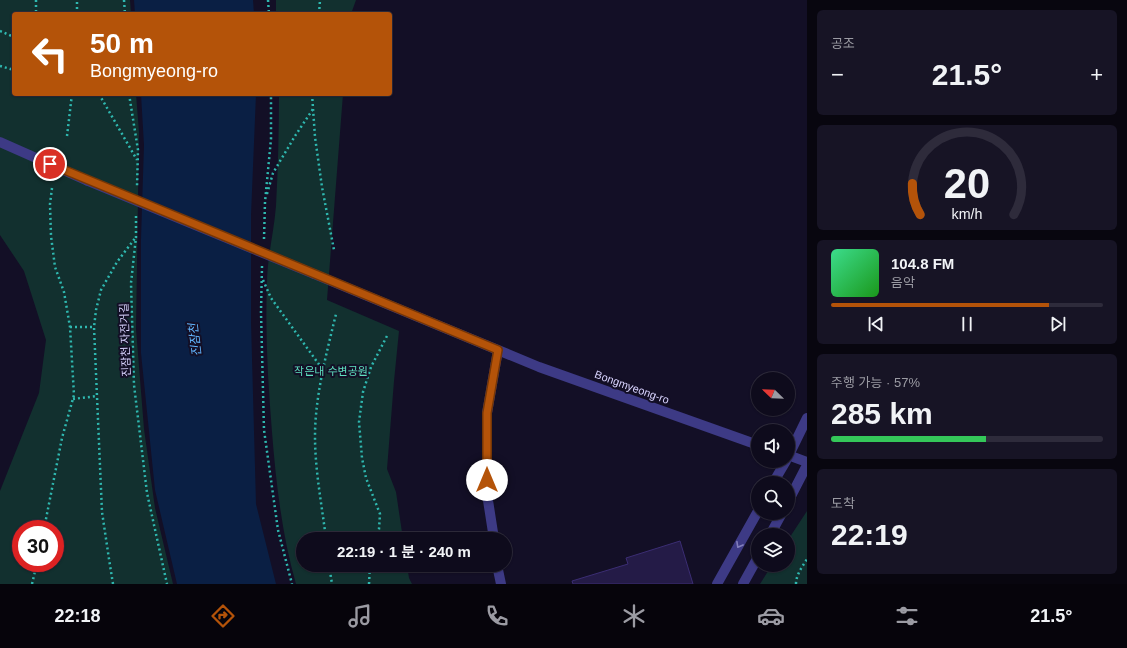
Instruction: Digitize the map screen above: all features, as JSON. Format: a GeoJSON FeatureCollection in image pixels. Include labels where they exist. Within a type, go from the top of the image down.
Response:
{"type":"FeatureCollection","features":[{"type":"Feature","properties":{"kind":"street","name":"Bongmyeong-ro"},"geometry":{"type":"LineString","coordinates":[[0,142],[88,181],[539,367],[751,443]]}},
{"type":"Feature","properties":{"kind":"street"},"geometry":{"type":"LineString","coordinates":[[493,532],[487,494],[487,413],[498,350]]}},
{"type":"Feature","properties":{"kind":"street"},"geometry":{"type":"LineString","coordinates":[[795,443],[807,418]]}},
{"type":"Feature","properties":{"kind":"street"},"geometry":{"type":"LineString","coordinates":[[795,459],[807,463],[795,488]]}},
{"type":"Feature","properties":{"kind":"street"},"geometry":{"type":"LineString","coordinates":[[717,584],[753,520]]}},
{"type":"Feature","properties":{"kind":"street"},"geometry":{"type":"LineString","coordinates":[[743,584],[751,570]]}},
{"type":"Feature","properties":{"kind":"street"},"geometry":{"type":"LineString","coordinates":[[498,572],[501,584]]}},
{"type":"Feature","properties":{"kind":"path"},"geometry":{"type":"LineString","coordinates":[[36,0],[36,12]]}},
{"type":"Feature","properties":{"kind":"path"},"geometry":{"type":"LineString","coordinates":[[77,0],[77,12]]}},
{"type":"Feature","properties":{"kind":"path"},"geometry":{"type":"LineString","coordinates":[[124,0],[125,12]]}},
{"type":"Feature","properties":{"kind":"path"},"geometry":{"type":"LineString","coordinates":[[268,0],[269,12]]}},
{"type":"Feature","properties":{"kind":"path"},"geometry":{"type":"LineString","coordinates":[[319,12],[320,0]]}},
{"type":"Feature","properties":{"kind":"path"},"geometry":{"type":"LineString","coordinates":[[320,4],[324,0]]}},
{"type":"Feature","properties":{"kind":"path"},"geometry":{"type":"LineString","coordinates":[[1,32],[12,36]]}},
{"type":"Feature","properties":{"kind":"path"},"geometry":{"type":"LineString","coordinates":[[0,66],[12,69]]}},
{"type":"Feature","properties":{"kind":"path"},"geometry":{"type":"LineString","coordinates":[[68,136],[72,96]]}},
{"type":"Feature","properties":{"kind":"path"},"geometry":{"type":"LineString","coordinates":[[101,96],[138,160]]}},
{"type":"Feature","properties":{"kind":"path"},"geometry":{"type":"LineString","coordinates":[[129,96],[138,150],[137,191]]}},
{"type":"Feature","properties":{"kind":"path"},"geometry":{"type":"LineString","coordinates":[[264,240],[265,202],[271,139],[271,96]]}},
{"type":"Feature","properties":{"kind":"path"},"geometry":{"type":"LineString","coordinates":[[312,96],[315,137],[322,187],[334,250]]}},
{"type":"Feature","properties":{"kind":"path"},"geometry":{"type":"LineString","coordinates":[[265,202],[273,173],[313,109]]}},
{"type":"Feature","properties":{"kind":"path"},"geometry":{"type":"LineString","coordinates":[[46,520],[62,438],[74,395],[70,327],[64,292],[56,267],[51,236],[50,204],[52,188]]}},
{"type":"Feature","properties":{"kind":"path","name":"진잠천 자전거길"},"geometry":{"type":"LineString","coordinates":[[136,214],[136,237],[131,283],[134,385],[147,493],[167,584]]}},
{"type":"Feature","properties":{"kind":"path"},"geometry":{"type":"LineString","coordinates":[[113,584],[102,512],[94,327],[101,290],[117,262],[136,237]]}},
{"type":"Feature","properties":{"kind":"path"},"geometry":{"type":"LineString","coordinates":[[263,262],[261,312],[264,430],[278,530],[292,584]]}},
{"type":"Feature","properties":{"kind":"path"},"geometry":{"type":"LineString","coordinates":[[262,278],[271,298],[323,370]]}},
{"type":"Feature","properties":{"kind":"path"},"geometry":{"type":"LineString","coordinates":[[325,532],[318,489],[315,448],[316,416],[323,370],[336,314]]}},
{"type":"Feature","properties":{"kind":"path"},"geometry":{"type":"LineString","coordinates":[[70,327],[94,327]]}},
{"type":"Feature","properties":{"kind":"path"},"geometry":{"type":"LineString","coordinates":[[378,532],[380,514],[366,478],[362,458],[359,422],[363,392],[371,367],[388,334]]}},
{"type":"Feature","properties":{"kind":"path"},"geometry":{"type":"LineString","coordinates":[[73,399],[97,396]]}},
{"type":"Feature","properties":{"kind":"path"},"geometry":{"type":"LineString","coordinates":[[796,584],[796,579],[807,559]]}},
{"type":"Feature","properties":{"kind":"path"},"geometry":{"type":"LineString","coordinates":[[32,584],[35,572]]}},
{"type":"Feature","properties":{"kind":"path"},"geometry":{"type":"LineString","coordinates":[[330,572],[332,584]]}},
{"type":"Feature","properties":{"kind":"path"},"geometry":{"type":"LineString","coordinates":[[369,584],[370,572]]}},
{"type":"Feature","properties":{"kind":"green space"},"geometry":{"type":"Polygon","coordinates":[[[0,0],[130,0],[131,12],[12,12],[12,96],[136,96],[139,132],[136,329],[144,429],[155,508],[173,584],[0,584],[0,491],[39,393],[46,340],[24,271],[0,235],[0,0]]]}},
{"type":"Feature","properties":{"kind":"green space"},"geometry":{"type":"Polygon","coordinates":[[[276,0],[356,0],[352,12],[276,12],[276,0]]]}},
{"type":"Feature","properties":{"kind":"green space","name":"작은내 수변공원"},"geometry":{"type":"Polygon","coordinates":[[[279,96],[343,96],[327,300],[399,331],[387,469],[396,492],[402,532],[296,532],[296,572],[408,572],[412,584],[296,584],[283,528],[275,470],[267,358],[267,274],[276,206],[279,96]]]}},
{"type":"Feature","properties":{"kind":"green space"},"geometry":{"type":"Polygon","coordinates":[[[807,511],[807,584],[760,584],[768,572],[795,572],[795,529],[807,511]]]}},
{"type":"Feature","properties":{"kind":"water"},"geometry":{"type":"Polygon","coordinates":[[[134,0],[253,0],[254,12],[135,12],[134,0]]]}},
{"type":"Feature","properties":{"kind":"water","name":"진잠천"},"geometry":{"type":"Polygon","coordinates":[[[141,96],[256,96],[251,215],[251,322],[256,504],[276,584],[177,584],[155,490],[141,353],[141,239],[144,145],[141,96]]]}},
{"type":"Feature","properties":{"kind":"building"},"geometry":{"type":"Polygon","coordinates":[[[680,541],[693,584],[573,584],[572,581],[628,564],[626,558],[680,541]]]}},
{"type":"Feature","properties":{"kind":"route"},"geometry":{"type":"LineString","coordinates":[[50,164],[299,269],[498,350],[487,413],[487,480]]}}]}
